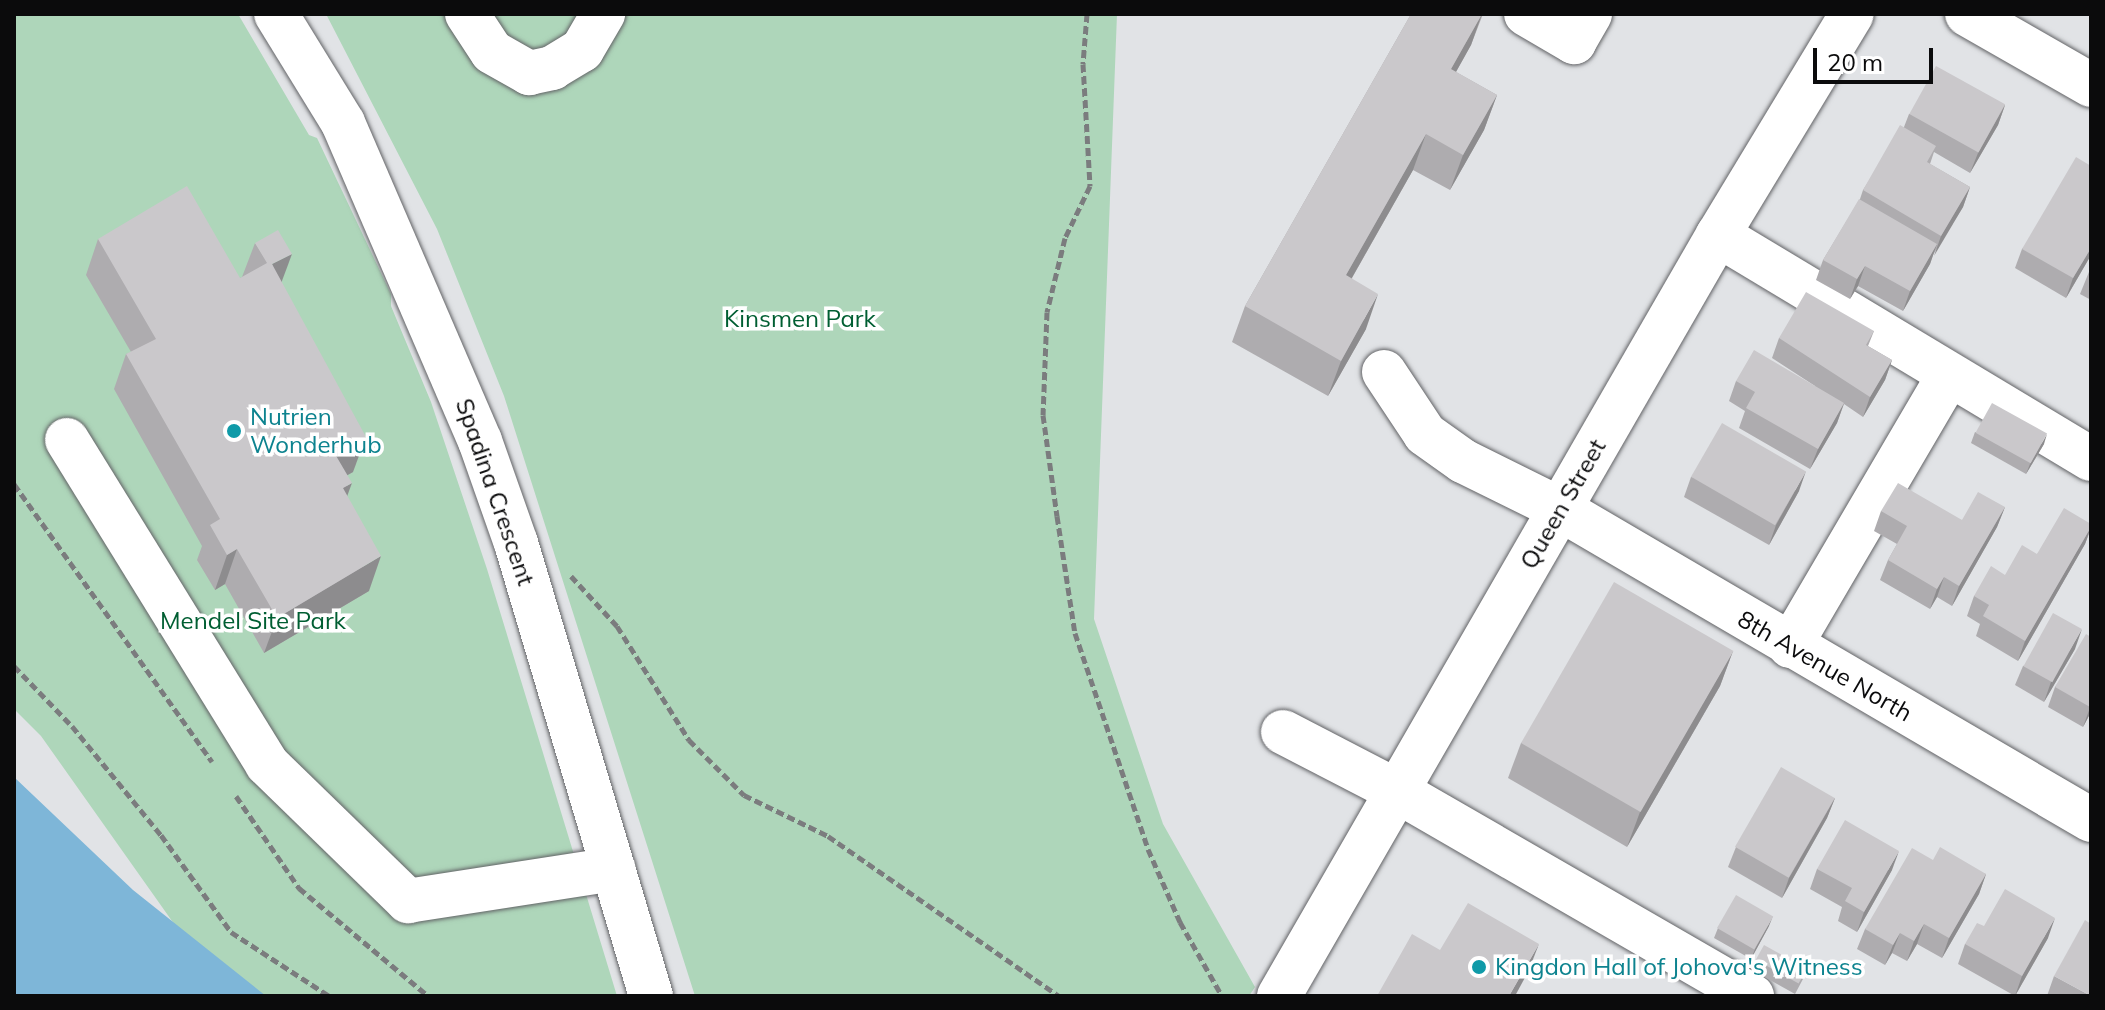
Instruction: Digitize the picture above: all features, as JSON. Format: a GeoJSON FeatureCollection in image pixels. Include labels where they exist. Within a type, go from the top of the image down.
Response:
{"type":"FeatureCollection","features":[{"type":"Feature","properties":{"kind":"street","name":"Spadina Crescent"},"geometry":{"type":"LineString","coordinates":[[276,14],[343,123],[480,441],[651,996]]}},
{"type":"Feature","properties":{"kind":"street"},"geometry":{"type":"LineString","coordinates":[[467,14],[492,52],[529,73],[552,68],[582,50],[603,14]]}},
{"type":"Feature","properties":{"kind":"street"},"geometry":{"type":"LineString","coordinates":[[1526,14],[1574,42],[1590,14]]}},
{"type":"Feature","properties":{"kind":"street","name":"Queen Street"},"geometry":{"type":"LineString","coordinates":[[1279,996],[1718,235],[1852,14]]}},
{"type":"Feature","properties":{"kind":"street"},"geometry":{"type":"LineString","coordinates":[[1967,14],[2091,85]]}},
{"type":"Feature","properties":{"kind":"street"},"geometry":{"type":"LineString","coordinates":[[1718,235],[1948,377],[2091,459]]}},
{"type":"Feature","properties":{"kind":"street","name":"8th Avenue North"},"geometry":{"type":"LineString","coordinates":[[1384,372],[1425,434],[1463,461],[1560,509],[2091,820]]}},
{"type":"Feature","properties":{"kind":"street"},"geometry":{"type":"LineString","coordinates":[[1790,646],[1948,377]]}},
{"type":"Feature","properties":{"kind":"street"},"geometry":{"type":"LineString","coordinates":[[67,440],[267,764],[408,901],[614,869]]}},
{"type":"Feature","properties":{"kind":"street"},"geometry":{"type":"LineString","coordinates":[[1283,732],[1397,791],[1752,996]]}},
{"type":"Feature","properties":{"kind":"path"},"geometry":{"type":"LineString","coordinates":[[1087,14],[1083,64],[1090,186],[1065,238],[1047,312],[1043,415],[1075,633],[1148,849],[1180,922],[1222,996]]}},
{"type":"Feature","properties":{"kind":"path"},"geometry":{"type":"LineString","coordinates":[[561,567],[617,626],[689,740],[744,795],[828,836],[1059,996]]}},
{"type":"Feature","properties":{"kind":"path"},"geometry":{"type":"LineString","coordinates":[[14,666],[72,726],[161,835],[231,932],[329,996]]}},
{"type":"Feature","properties":{"kind":"green space","name":"Mendel Site Park"},"geometry":{"type":"Polygon","coordinates":[[[14,14],[238,14],[309,135],[317,138],[391,294],[391,306],[431,402],[487,569],[617,996],[233,996],[172,921],[41,736],[14,709],[14,14]]]}},
{"type":"Feature","properties":{"kind":"green space","name":"Kinsmen Park"},"geometry":{"type":"Polygon","coordinates":[[[326,14],[1117,14],[1094,619],[1163,824],[1255,987],[1249,996],[695,996],[504,396],[437,229],[326,14]]]}},
{"type":"Feature","properties":{"kind":"water"},"geometry":{"type":"Polygon","coordinates":[[[14,777],[133,890],[266,996],[14,996],[14,777]]]}},
{"type":"Feature","properties":{"kind":"building"},"geometry":{"type":"Polygon","coordinates":[[[1411,14],[1482,14],[1451,69],[1497,95],[1463,155],[1426,134],[1346,275],[1378,294],[1341,361],[1245,306],[1411,14]]]}},
{"type":"Feature","properties":{"kind":"building"},"geometry":{"type":"Polygon","coordinates":[[[1936,66],[2005,104],[1978,152],[1909,114],[1936,66]]]}},
{"type":"Feature","properties":{"kind":"building"},"geometry":{"type":"Polygon","coordinates":[[[1900,125],[1936,146],[1927,162],[1970,187],[1941,236],[1863,190],[1900,125]]]}},
{"type":"Feature","properties":{"kind":"building"},"geometry":{"type":"Polygon","coordinates":[[[2076,157],[2091,166],[2091,248],[2073,278],[2022,249],[2076,157]]]}},
{"type":"Feature","properties":{"kind":"building","name":"Nutrien Wonderhub"},"geometry":{"type":"Polygon","coordinates":[[[187,186],[240,278],[267,263],[255,243],[278,230],[292,254],[272,264],[366,437],[335,454],[352,483],[343,488],[381,556],[277,618],[237,549],[227,555],[210,525],[220,519],[126,354],[156,339],[98,239],[187,186]]]}},
{"type":"Feature","properties":{"kind":"building"},"geometry":{"type":"Polygon","coordinates":[[[1859,199],[1937,244],[1910,291],[1865,266],[1857,279],[1823,260],[1859,199]]]}},
{"type":"Feature","properties":{"kind":"building"},"geometry":{"type":"Polygon","coordinates":[[[1806,292],[1874,331],[1866,345],[1892,360],[1870,397],[1779,338],[1806,292]]]}},
{"type":"Feature","properties":{"kind":"building"},"geometry":{"type":"Polygon","coordinates":[[[1754,350],[1844,403],[1818,449],[1746,408],[1755,392],[1736,381],[1754,350]]]}},
{"type":"Feature","properties":{"kind":"building"},"geometry":{"type":"Polygon","coordinates":[[[1992,403],[2047,434],[2031,463],[1976,433],[1992,403]]]}},
{"type":"Feature","properties":{"kind":"building"},"geometry":{"type":"Polygon","coordinates":[[[1722,423],[1806,472],[1775,525],[1691,477],[1722,423]]]}},
{"type":"Feature","properties":{"kind":"building"},"geometry":{"type":"Polygon","coordinates":[[[1898,483],[1962,520],[1978,492],[2005,507],[1959,586],[1944,577],[1937,589],[1888,560],[1907,526],[1881,511],[1898,483]]]}},
{"type":"Feature","properties":{"kind":"building"},"geometry":{"type":"Polygon","coordinates":[[[2064,508],[2091,524],[2091,527],[2025,641],[1983,616],[1989,605],[1974,596],[1991,566],[2005,575],[2022,545],[2037,554],[2064,508]]]}},
{"type":"Feature","properties":{"kind":"building"},"geometry":{"type":"Polygon","coordinates":[[[1614,582],[1734,651],[1641,812],[1521,743],[1614,582]]]}},
{"type":"Feature","properties":{"kind":"building"},"geometry":{"type":"Polygon","coordinates":[[[2053,613],[2082,629],[2052,682],[2023,666],[2053,613]]]}},
{"type":"Feature","properties":{"kind":"building"},"geometry":{"type":"Polygon","coordinates":[[[2086,634],[2091,637],[2090,707],[2055,687],[2086,634]]]}},
{"type":"Feature","properties":{"kind":"building"},"geometry":{"type":"Polygon","coordinates":[[[1781,767],[1835,798],[1789,878],[1735,847],[1781,767]]]}},
{"type":"Feature","properties":{"kind":"building"},"geometry":{"type":"Polygon","coordinates":[[[1845,820],[1899,851],[1864,912],[1845,901],[1852,888],[1817,869],[1845,820]]]}},
{"type":"Feature","properties":{"kind":"building"},"geometry":{"type":"Polygon","coordinates":[[[1940,847],[1986,874],[1949,938],[1924,924],[1914,941],[1900,933],[1893,945],[1865,929],[1912,848],[1933,860],[1940,847]]]}},
{"type":"Feature","properties":{"kind":"building"},"geometry":{"type":"Polygon","coordinates":[[[2005,889],[2055,918],[2022,976],[1965,944],[1977,923],[1984,926],[2005,889]]]}},
{"type":"Feature","properties":{"kind":"building"},"geometry":{"type":"Polygon","coordinates":[[[1736,895],[1773,916],[1754,949],[1717,928],[1736,895]]]}},
{"type":"Feature","properties":{"kind":"building"},"geometry":{"type":"Polygon","coordinates":[[[1468,903],[1539,944],[1509,996],[1377,996],[1412,934],[1440,950],[1468,903]]]}},
{"type":"Feature","properties":{"kind":"building"},"geometry":{"type":"Polygon","coordinates":[[[2085,920],[2091,924],[2091,996],[2054,976],[2085,920]]]}},
{"type":"Feature","properties":{"kind":"building"},"geometry":{"type":"Polygon","coordinates":[[[1764,945],[1807,969],[1799,984],[1756,960],[1764,945]]]}},
{"type":"Feature","properties":{"kind":"place","name":"Nutrien Wonderhub"},"geometry":{"type":"Point","coordinates":[234,431]}},
{"type":"Feature","properties":{"kind":"place","name":"Kingdon Hall of Johova's Witness"},"geometry":{"type":"Point","coordinates":[1479,967]}}]}
